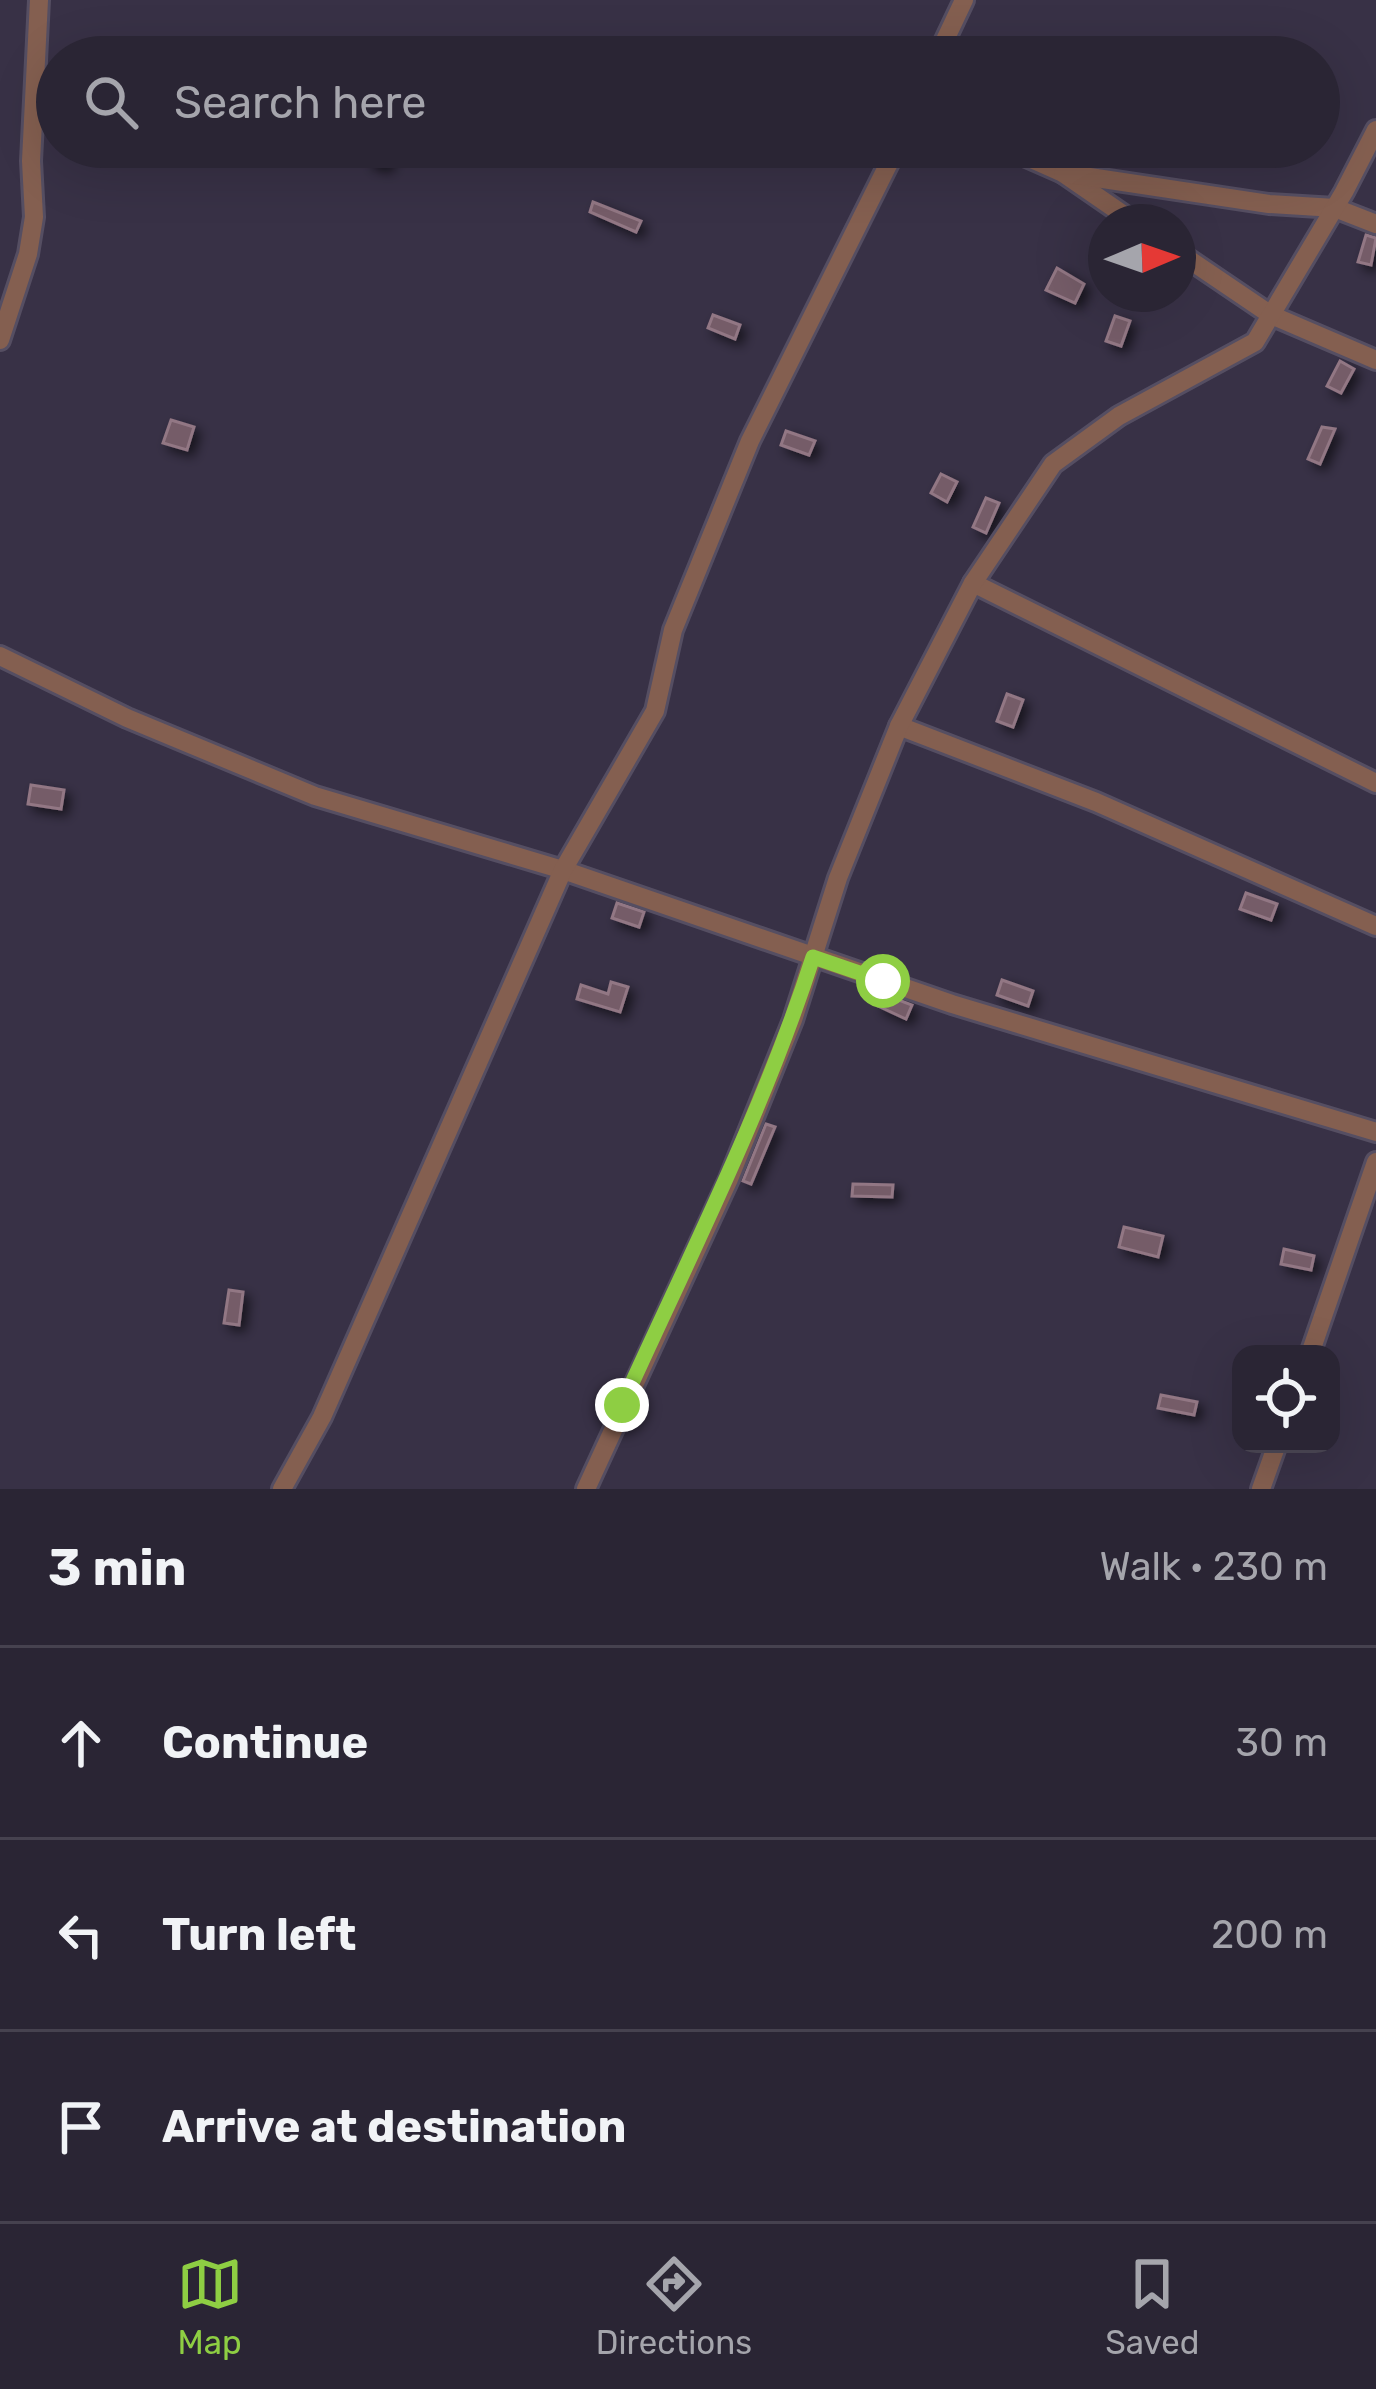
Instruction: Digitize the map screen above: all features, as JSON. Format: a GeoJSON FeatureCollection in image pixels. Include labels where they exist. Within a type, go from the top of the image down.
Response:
{"type":"FeatureCollection","features":[{"type":"Feature","properties":{"kind":"street"},"geometry":{"type":"LineString","coordinates":[[38,36],[39,0]]}},
{"type":"Feature","properties":{"kind":"street"},"geometry":{"type":"LineString","coordinates":[[947,36],[964,0]]}},
{"type":"Feature","properties":{"kind":"street"},"geometry":{"type":"LineString","coordinates":[[0,340],[28,254],[34,218],[31,161],[36,102]]}},
{"type":"Feature","properties":{"kind":"street"},"geometry":{"type":"LineString","coordinates":[[586,1489],[729,1179],[793,1020],[838,878],[899,726],[973,583],[1053,464],[1119,416],[1255,342],[1376,130]]}},
{"type":"Feature","properties":{"kind":"street"},"geometry":{"type":"LineString","coordinates":[[282,1489],[322,1417],[563,870],[655,711],[673,630],[750,441],[886,168]]}},
{"type":"Feature","properties":{"kind":"street"},"geometry":{"type":"LineString","coordinates":[[1052,168],[1108,204]]}},
{"type":"Feature","properties":{"kind":"street"},"geometry":{"type":"LineString","coordinates":[[1064,173],[1269,204],[1335,208],[1376,224]]}},
{"type":"Feature","properties":{"kind":"street"},"geometry":{"type":"LineString","coordinates":[[1196,265],[1270,316],[1376,360]]}},
{"type":"Feature","properties":{"kind":"street"},"geometry":{"type":"LineString","coordinates":[[973,583],[1376,783]]}},
{"type":"Feature","properties":{"kind":"street"},"geometry":{"type":"LineString","coordinates":[[0,656],[127,718],[315,796],[563,870],[997,1018],[1376,1132]]}},
{"type":"Feature","properties":{"kind":"street"},"geometry":{"type":"LineString","coordinates":[[899,726],[1096,802],[1376,926]]}},
{"type":"Feature","properties":{"kind":"street"},"geometry":{"type":"LineString","coordinates":[[1313,1345],[1376,1162]]}},
{"type":"Feature","properties":{"kind":"street"},"geometry":{"type":"LineString","coordinates":[[1261,1489],[1274,1453]]}},
{"type":"Feature","properties":{"kind":"building"},"geometry":{"type":"Polygon","coordinates":[[[593,202],[641,221],[636,232],[590,212],[593,202]]]}},
{"type":"Feature","properties":{"kind":"building"},"geometry":{"type":"Polygon","coordinates":[[[1366,235],[1376,238],[1371,265],[1358,262],[1366,235]]]}},
{"type":"Feature","properties":{"kind":"building"},"geometry":{"type":"Polygon","coordinates":[[[1057,268],[1084,284],[1075,303],[1046,290],[1057,268]]]}},
{"type":"Feature","properties":{"kind":"building"},"geometry":{"type":"Polygon","coordinates":[[[713,315],[740,325],[735,339],[708,328],[713,315]]]}},
{"type":"Feature","properties":{"kind":"building"},"geometry":{"type":"Polygon","coordinates":[[[1115,316],[1130,321],[1121,346],[1106,341],[1115,316]]]}},
{"type":"Feature","properties":{"kind":"building"},"geometry":{"type":"Polygon","coordinates":[[[1340,361],[1354,369],[1341,393],[1327,386],[1340,361]]]}},
{"type":"Feature","properties":{"kind":"building"},"geometry":{"type":"Polygon","coordinates":[[[171,420],[194,427],[187,450],[163,443],[171,420]]]}},
{"type":"Feature","properties":{"kind":"building"},"geometry":{"type":"Polygon","coordinates":[[[1322,427],[1335,429],[1320,464],[1308,459],[1322,427]]]}},
{"type":"Feature","properties":{"kind":"building"},"geometry":{"type":"Polygon","coordinates":[[[786,431],[815,441],[809,455],[781,445],[786,431]]]}},
{"type":"Feature","properties":{"kind":"building"},"geometry":{"type":"Polygon","coordinates":[[[941,474],[957,482],[947,502],[931,493],[941,474]]]}},
{"type":"Feature","properties":{"kind":"building"},"geometry":{"type":"Polygon","coordinates":[[[986,498],[999,503],[986,533],[973,527],[986,498]]]}},
{"type":"Feature","properties":{"kind":"building"},"geometry":{"type":"Polygon","coordinates":[[[1007,694],[1023,700],[1013,727],[997,721],[1007,694]]]}},
{"type":"Feature","properties":{"kind":"building"},"geometry":{"type":"Polygon","coordinates":[[[31,785],[64,790],[61,809],[28,804],[31,785]]]}},
{"type":"Feature","properties":{"kind":"building"},"geometry":{"type":"Polygon","coordinates":[[[1246,893],[1277,904],[1271,920],[1240,909],[1246,893]]]}},
{"type":"Feature","properties":{"kind":"building"},"geometry":{"type":"Polygon","coordinates":[[[617,903],[644,912],[639,927],[612,918],[617,903]]]}},
{"type":"Feature","properties":{"kind":"building"},"geometry":{"type":"Polygon","coordinates":[[[1002,980],[1033,991],[1028,1006],[997,995],[1002,980]]]}},
{"type":"Feature","properties":{"kind":"building"},"geometry":{"type":"Polygon","coordinates":[[[611,982],[628,987],[620,1012],[577,999],[581,985],[608,994],[611,982]]]}},
{"type":"Feature","properties":{"kind":"building"},"geometry":{"type":"Polygon","coordinates":[[[883,994],[912,1005],[906,1019],[878,1006],[883,994]]]}},
{"type":"Feature","properties":{"kind":"building"},"geometry":{"type":"Polygon","coordinates":[[[766,1124],[775,1127],[751,1184],[743,1181],[766,1124]]]}},
{"type":"Feature","properties":{"kind":"building"},"geometry":{"type":"Polygon","coordinates":[[[853,1184],[893,1185],[892,1197],[852,1196],[853,1184]]]}},
{"type":"Feature","properties":{"kind":"building"},"geometry":{"type":"Polygon","coordinates":[[[1124,1227],[1163,1236],[1158,1257],[1119,1247],[1124,1227]]]}},
{"type":"Feature","properties":{"kind":"building"},"geometry":{"type":"Polygon","coordinates":[[[1284,1249],[1314,1256],[1311,1270],[1281,1264],[1284,1249]]]}},
{"type":"Feature","properties":{"kind":"building"},"geometry":{"type":"Polygon","coordinates":[[[229,1290],[243,1292],[239,1325],[224,1323],[229,1290]]]}},
{"type":"Feature","properties":{"kind":"building"},"geometry":{"type":"Polygon","coordinates":[[[1161,1395],[1197,1402],[1194,1415],[1158,1408],[1161,1395]]]}},
{"type":"Feature","properties":{"kind":"route"},"geometry":{"type":"LineString","coordinates":[[622,1405],[729,1179],[813,957],[883,981]]}}]}
